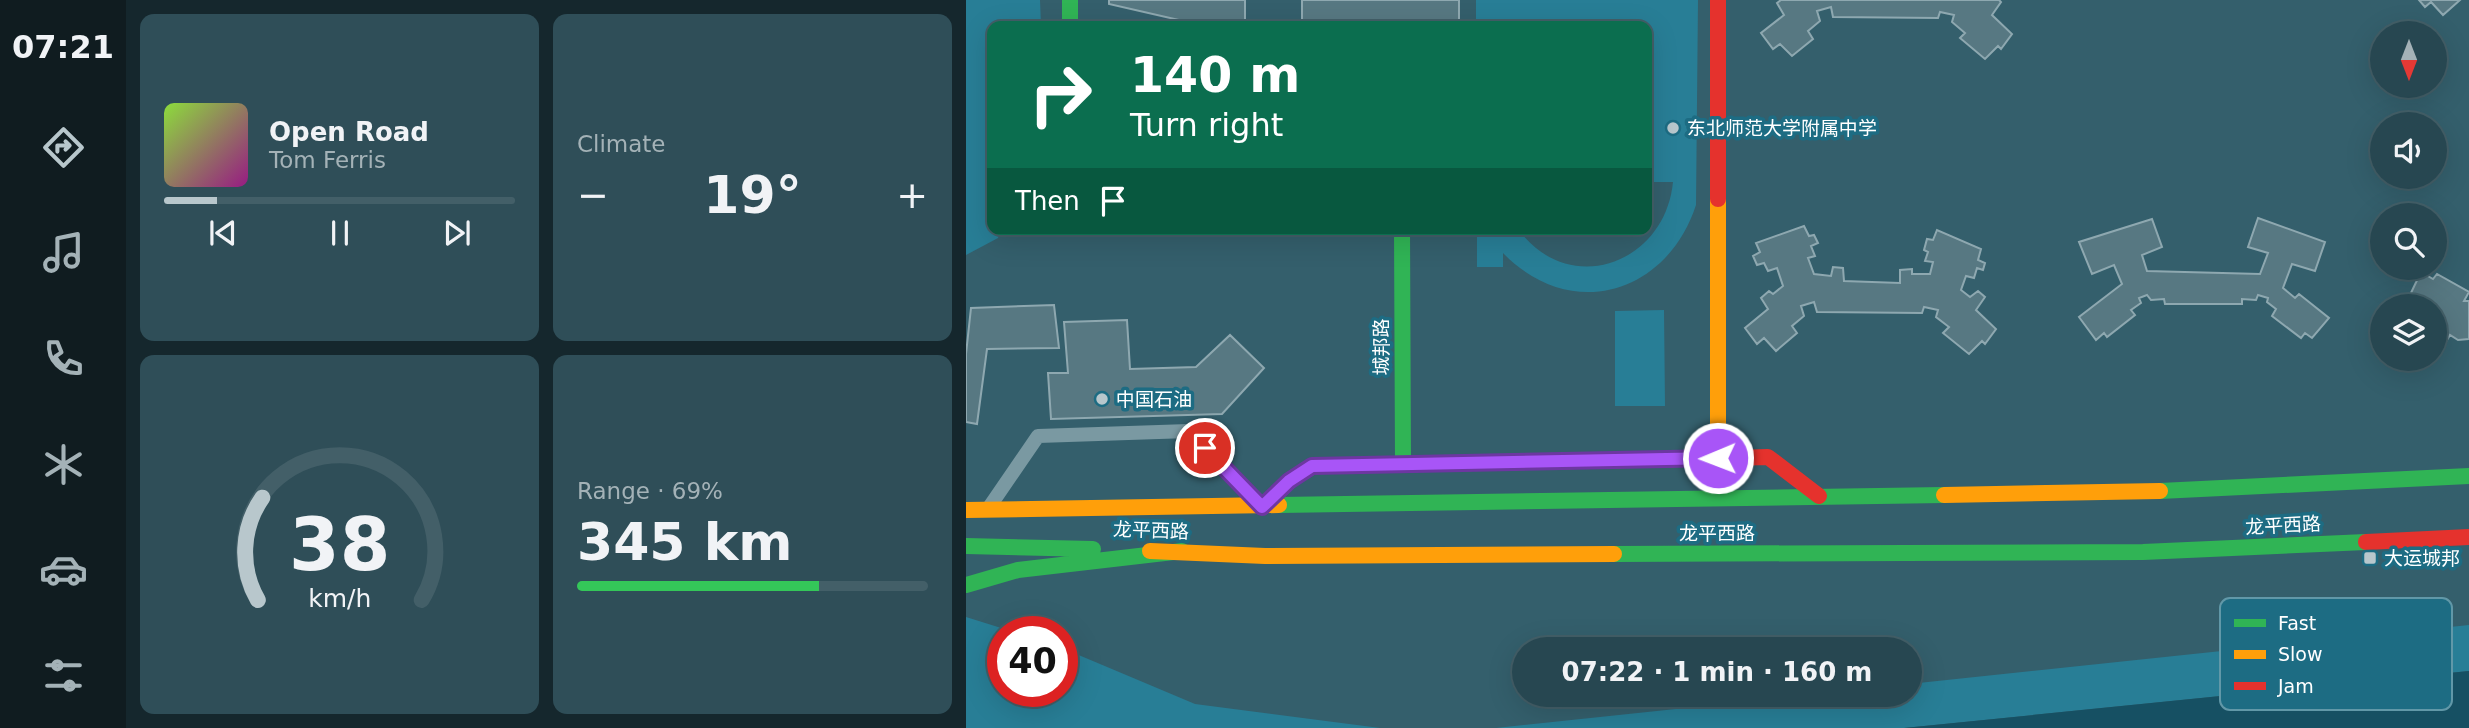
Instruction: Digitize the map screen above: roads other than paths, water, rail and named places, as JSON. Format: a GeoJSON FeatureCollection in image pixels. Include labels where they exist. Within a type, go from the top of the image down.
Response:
{"type":"FeatureCollection","features":[{"type":"Feature","properties":{"kind":"main road"},"geometry":{"type":"LineString","coordinates":[[1070,0],[1070,21]]}},
{"type":"Feature","properties":{"kind":"main road"},"geometry":{"type":"LineString","coordinates":[[1718,0],[1718,458]]}},
{"type":"Feature","properties":{"kind":"main road","name":"城邦路"},"geometry":{"type":"LineString","coordinates":[[1402,235],[1402,464]]}},
{"type":"Feature","properties":{"kind":"main road"},"geometry":{"type":"LineString","coordinates":[[1262,513],[1289,481],[1312,466],[1768,457],[1819,496]]}},
{"type":"Feature","properties":{"kind":"main road","name":"龙平西路"},"geometry":{"type":"LineString","coordinates":[[966,510],[1262,513],[1819,496],[2138,492],[2469,476]]}},
{"type":"Feature","properties":{"kind":"main road","name":"龙平西路"},"geometry":{"type":"LineString","coordinates":[[966,546],[1182,551],[2143,552],[2469,537]]}},
{"type":"Feature","properties":{"kind":"main road"},"geometry":{"type":"LineString","coordinates":[[966,585],[1018,570],[1182,551]]}},
{"type":"Feature","properties":{"kind":"lane"},"geometry":{"type":"LineString","coordinates":[[987,509],[1038,436],[1189,431],[1262,513]]}},
{"type":"Feature","properties":{"kind":"place","name":"东北师范大学附属中学"},"geometry":{"type":"Point","coordinates":[1673,128]}},
{"type":"Feature","properties":{"kind":"place","name":"中国石油"},"geometry":{"type":"Point","coordinates":[1102,399]}},
{"type":"Feature","properties":{"kind":"place","name":"大运城邦"},"geometry":{"type":"Point","coordinates":[2370,558]}}]}
